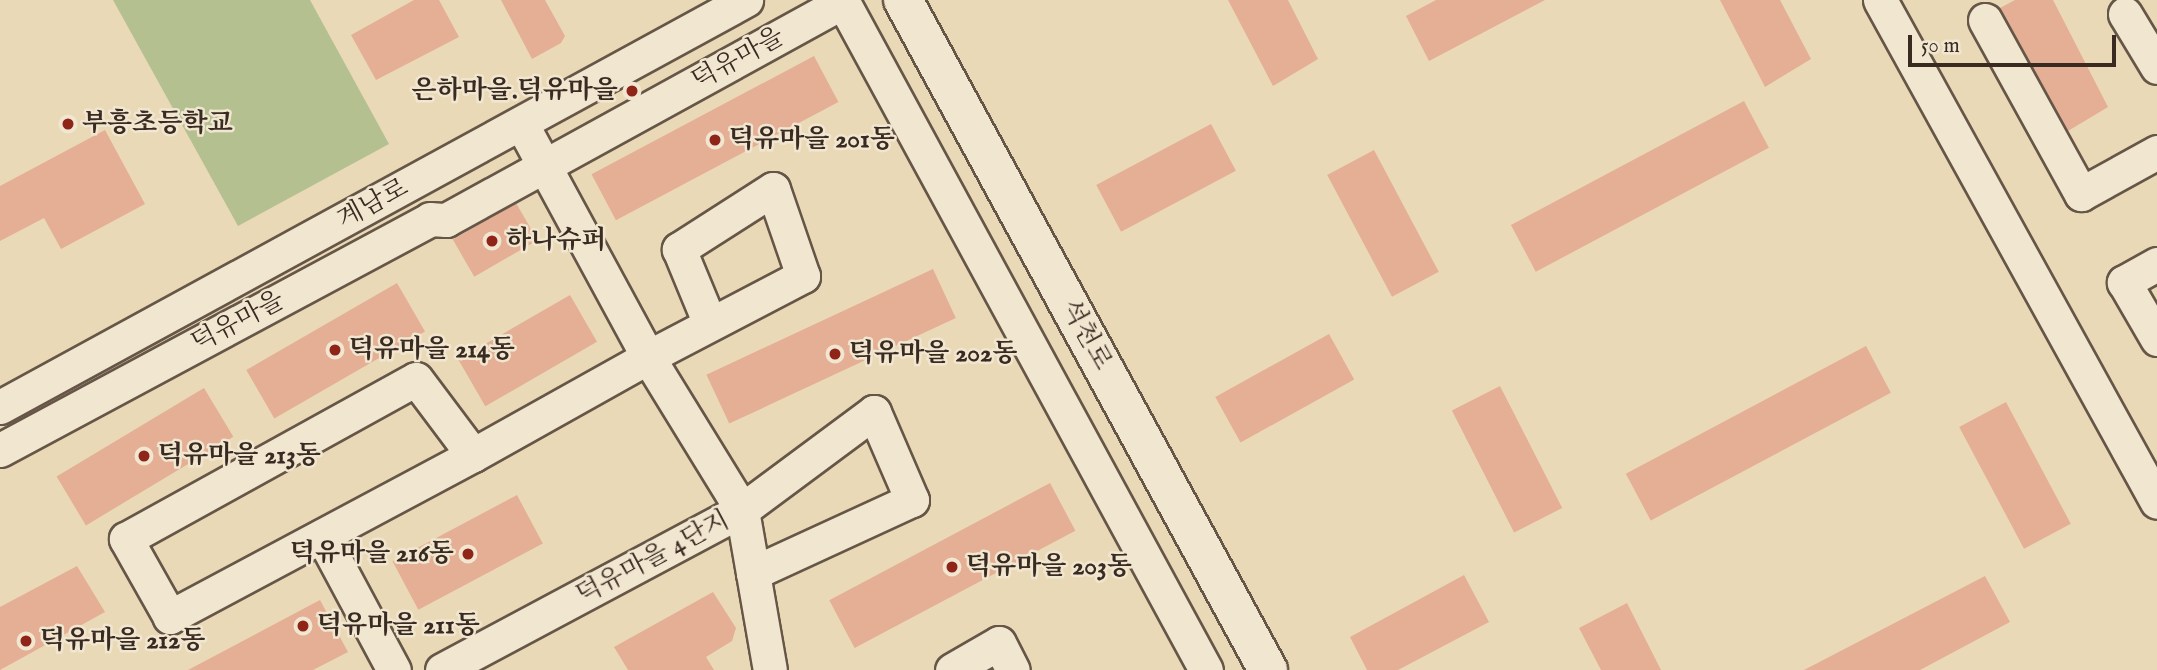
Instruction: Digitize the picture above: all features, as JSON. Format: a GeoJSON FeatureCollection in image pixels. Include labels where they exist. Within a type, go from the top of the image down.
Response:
{"type":"FeatureCollection","features":[{"type":"Feature","properties":{"kind":"street","name":"계남로"},"geometry":{"type":"LineString","coordinates":[[0,407],[746,0]]}},
{"type":"Feature","properties":{"kind":"street","name":"석천로"},"geometry":{"type":"LineString","coordinates":[[903,0],[1268,670]]}},
{"type":"Feature","properties":{"kind":"street"},"geometry":{"type":"LineString","coordinates":[[1880,0],[2157,502]]}},
{"type":"Feature","properties":{"kind":"street","name":"덕유마을"},"geometry":{"type":"LineString","coordinates":[[0,450],[430,219],[446,220],[843,2],[1206,670]]}},
{"type":"Feature","properties":{"kind":"street"},"geometry":{"type":"LineString","coordinates":[[2125,14],[2157,67]]}},
{"type":"Feature","properties":{"kind":"street"},"geometry":{"type":"LineString","coordinates":[[1985,20],[2081,194],[2157,152]]}},
{"type":"Feature","properties":{"kind":"street","name":"덕유마을 4단지"},"geometry":{"type":"LineString","coordinates":[[442,670],[742,510],[648,357],[521,123]]}},
{"type":"Feature","properties":{"kind":"street"},"geometry":{"type":"LineString","coordinates":[[2157,264],[2124,282],[2157,339]]}},
{"type":"Feature","properties":{"kind":"street"},"geometry":{"type":"LineString","coordinates":[[473,455],[416,379],[126,539],[170,617],[473,455],[710,324]]}},
{"type":"Feature","properties":{"kind":"street"},"geometry":{"type":"LineString","coordinates":[[753,573],[912,500],[874,412],[742,510],[753,573],[770,670]]}},
{"type":"Feature","properties":{"kind":"street"},"geometry":{"type":"LineString","coordinates":[[322,536],[394,670]]}},
{"type":"Feature","properties":{"kind":"street"},"geometry":{"type":"LineString","coordinates":[[952,670],[999,643],[1013,670]]}},
{"type":"Feature","properties":{"kind":"green space"},"geometry":{"type":"Polygon","coordinates":[[[113,0],[310,0],[389,144],[238,226],[113,0]]]}},
{"type":"Feature","properties":{"kind":"building"},"geometry":{"type":"Polygon","coordinates":[[[414,0],[439,0],[459,37],[376,80],[351,35],[414,0]]]}},
{"type":"Feature","properties":{"kind":"building"},"geometry":{"type":"Polygon","coordinates":[[[501,0],[545,0],[565,36],[561,43],[532,59],[501,0]]]}},
{"type":"Feature","properties":{"kind":"building"},"geometry":{"type":"Polygon","coordinates":[[[1228,0],[1288,0],[1318,59],[1273,86],[1228,0]]]}},
{"type":"Feature","properties":{"kind":"building"},"geometry":{"type":"Polygon","coordinates":[[[1436,0],[1545,0],[1429,61],[1406,16],[1436,0]]]}},
{"type":"Feature","properties":{"kind":"building"},"geometry":{"type":"Polygon","coordinates":[[[1720,0],[1780,0],[1811,59],[1765,87],[1720,0]]]}},
{"type":"Feature","properties":{"kind":"building"},"geometry":{"type":"Polygon","coordinates":[[[2015,0],[2053,0],[2108,107],[2068,131],[2000,8],[2015,0]]]}},
{"type":"Feature","properties":{"kind":"building","name":"덕유마을 201동"},"geometry":{"type":"Polygon","coordinates":[[[814,56],[838,102],[616,220],[591,174],[814,56]]]}},
{"type":"Feature","properties":{"kind":"building"},"geometry":{"type":"Polygon","coordinates":[[[1744,101],[1769,148],[1536,272],[1511,225],[1744,101]]]}},
{"type":"Feature","properties":{"kind":"building"},"geometry":{"type":"Polygon","coordinates":[[[1211,124],[1236,171],[1121,232],[1096,185],[1211,124]]]}},
{"type":"Feature","properties":{"kind":"building"},"geometry":{"type":"Polygon","coordinates":[[[105,130],[145,204],[61,249],[44,218],[0,241],[0,186],[105,130]]]}},
{"type":"Feature","properties":{"kind":"building"},"geometry":{"type":"Polygon","coordinates":[[[1374,150],[1439,272],[1392,297],[1327,175],[1374,150]]]}},
{"type":"Feature","properties":{"kind":"building"},"geometry":{"type":"Polygon","coordinates":[[[516,203],[538,240],[474,277],[453,240],[516,203]]]}},
{"type":"Feature","properties":{"kind":"building","name":"덕유마을 202동"},"geometry":{"type":"Polygon","coordinates":[[[933,269],[956,318],[729,424],[706,375],[933,269]]]}},
{"type":"Feature","properties":{"kind":"building","name":"덕유마을 214동"},"geometry":{"type":"Polygon","coordinates":[[[397,283],[425,331],[274,418],[246,370],[397,283]]]}},
{"type":"Feature","properties":{"kind":"building"},"geometry":{"type":"Polygon","coordinates":[[[570,295],[597,342],[485,406],[458,360],[570,295]]]}},
{"type":"Feature","properties":{"kind":"building"},"geometry":{"type":"Polygon","coordinates":[[[1329,334],[1354,379],[1241,443],[1215,397],[1329,334]]]}},
{"type":"Feature","properties":{"kind":"building"},"geometry":{"type":"Polygon","coordinates":[[[1866,346],[1891,393],[1651,520],[1626,474],[1866,346]]]}},
{"type":"Feature","properties":{"kind":"building"},"geometry":{"type":"Polygon","coordinates":[[[1500,386],[1562,508],[1514,533],[1452,411],[1500,386]]]}},
{"type":"Feature","properties":{"kind":"building","name":"덕유마을 213동"},"geometry":{"type":"Polygon","coordinates":[[[204,388],[233,437],[86,525],[57,477],[204,388]]]}},
{"type":"Feature","properties":{"kind":"building"},"geometry":{"type":"Polygon","coordinates":[[[2006,402],[2071,524],[2024,549],[1959,427],[2006,402]]]}},
{"type":"Feature","properties":{"kind":"building","name":"덕유마을 203동"},"geometry":{"type":"Polygon","coordinates":[[[1050,483],[1075,531],[855,648],[829,600],[1050,483]]]}},
{"type":"Feature","properties":{"kind":"building","name":"덕유마을 216동"},"geometry":{"type":"Polygon","coordinates":[[[517,495],[543,544],[418,610],[393,561],[517,495]]]}},
{"type":"Feature","properties":{"kind":"building","name":"덕유마을 212동"},"geometry":{"type":"Polygon","coordinates":[[[77,566],[105,612],[0,670],[0,607],[77,566]]]}},
{"type":"Feature","properties":{"kind":"building"},"geometry":{"type":"Polygon","coordinates":[[[1464,575],[1489,622],[1398,670],[1367,670],[1350,637],[1464,575]]]}},
{"type":"Feature","properties":{"kind":"building"},"geometry":{"type":"Polygon","coordinates":[[[1985,576],[2010,622],[1920,670],[1804,670],[1985,576]]]}},
{"type":"Feature","properties":{"kind":"building"},"geometry":{"type":"Polygon","coordinates":[[[713,592],[736,628],[732,641],[706,657],[714,670],[628,670],[614,647],[713,592]]]}},
{"type":"Feature","properties":{"kind":"building","name":"덕유마을 211동"},"geometry":{"type":"Polygon","coordinates":[[[320,600],[348,652],[313,670],[188,670],[320,600]]]}},
{"type":"Feature","properties":{"kind":"building"},"geometry":{"type":"Polygon","coordinates":[[[1627,603],[1661,670],[1601,670],[1579,628],[1627,603]]]}},
{"type":"Feature","properties":{"kind":"place","name":"은하마을.덕유마을"},"geometry":{"type":"Point","coordinates":[632,91]}},
{"type":"Feature","properties":{"kind":"place","name":"부흥초등학교"},"geometry":{"type":"Point","coordinates":[68,124]}},
{"type":"Feature","properties":{"kind":"place","name":"덕유마을 201동"},"geometry":{"type":"Point","coordinates":[715,140]}},
{"type":"Feature","properties":{"kind":"place","name":"하나슈퍼"},"geometry":{"type":"Point","coordinates":[492,241]}},
{"type":"Feature","properties":{"kind":"place","name":"덕유마을 214동"},"geometry":{"type":"Point","coordinates":[335,350]}},
{"type":"Feature","properties":{"kind":"place","name":"덕유마을 202동"},"geometry":{"type":"Point","coordinates":[835,354]}},
{"type":"Feature","properties":{"kind":"place","name":"덕유마을 213동"},"geometry":{"type":"Point","coordinates":[144,456]}},
{"type":"Feature","properties":{"kind":"place","name":"덕유마을 216동"},"geometry":{"type":"Point","coordinates":[468,554]}},
{"type":"Feature","properties":{"kind":"place","name":"덕유마을 203동"},"geometry":{"type":"Point","coordinates":[952,567]}},
{"type":"Feature","properties":{"kind":"place","name":"덕유마을 211동"},"geometry":{"type":"Point","coordinates":[303,626]}},
{"type":"Feature","properties":{"kind":"place","name":"덕유마을 212동"},"geometry":{"type":"Point","coordinates":[26,641]}}]}
